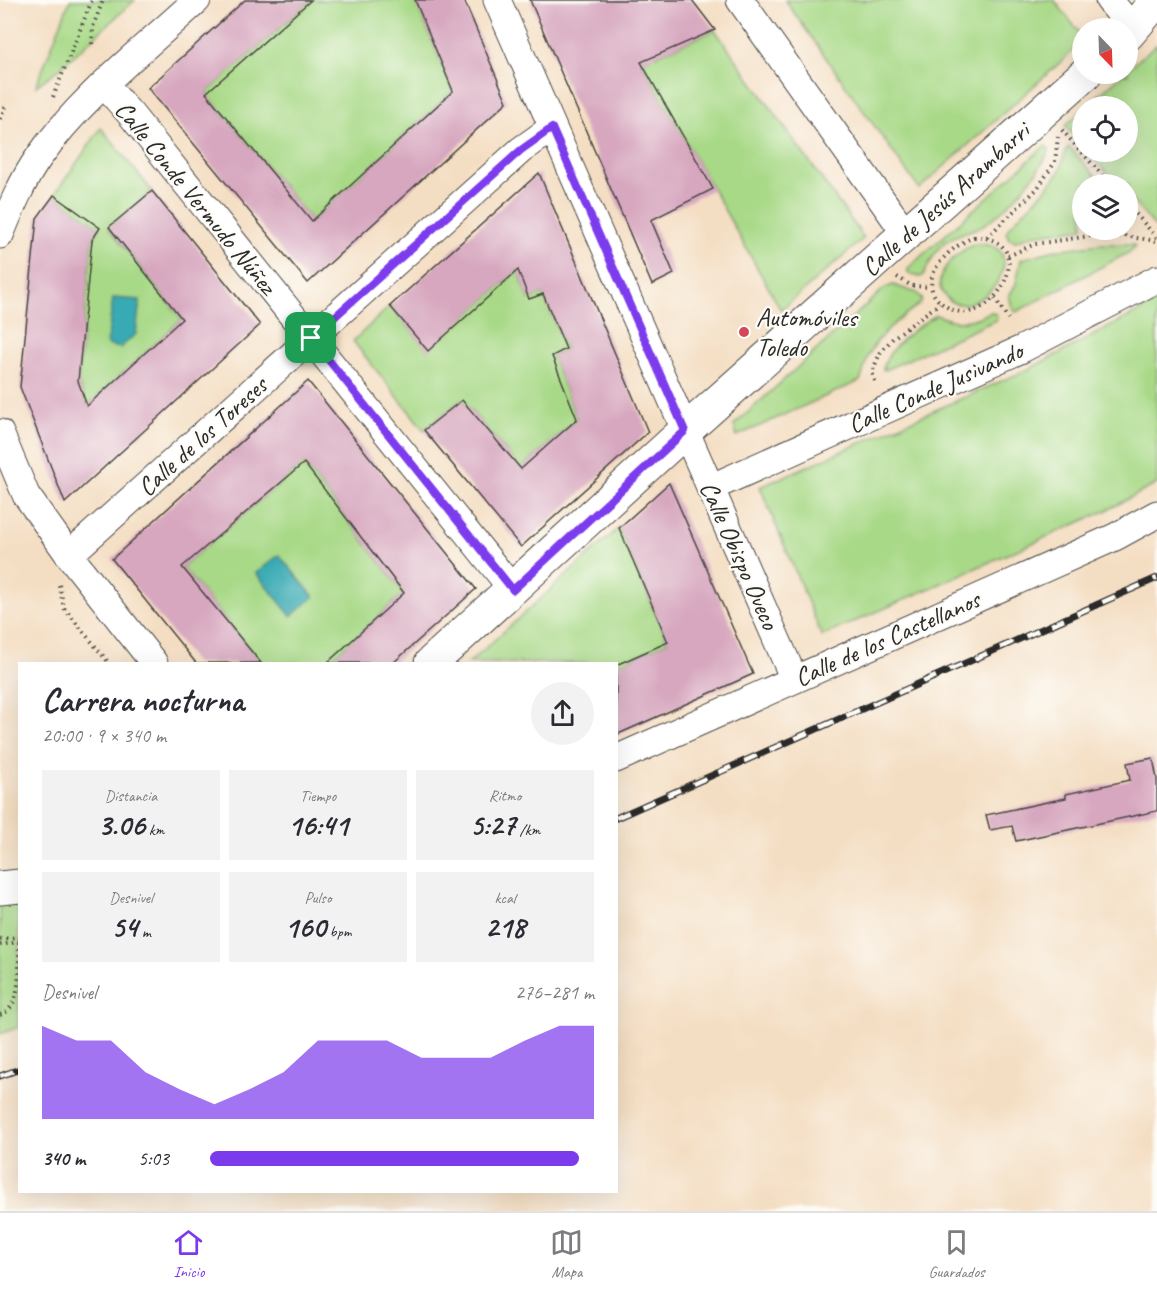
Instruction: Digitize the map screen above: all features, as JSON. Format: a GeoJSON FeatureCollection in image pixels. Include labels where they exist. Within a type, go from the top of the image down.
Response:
{"type":"FeatureCollection","features":[{"type":"Feature","properties":{"kind":"main road"},"geometry":{"type":"LineString","coordinates":[[1138,23],[1157,0]]}},
{"type":"Feature","properties":{"kind":"main road","name":"Calle de Jesús Arambarri"},"geometry":{"type":"LineString","coordinates":[[432,662],[685,431],[1075,84]]}},
{"type":"Feature","properties":{"kind":"main road"},"geometry":{"type":"LineString","coordinates":[[0,888],[18,886]]}},
{"type":"Feature","properties":{"kind":"street"},"geometry":{"type":"LineString","coordinates":[[0,235],[12,205],[38,158],[71,117],[197,0]]}},
{"type":"Feature","properties":{"kind":"street","name":"Calle Obispo Oveco"},"geometry":{"type":"LineString","coordinates":[[497,0],[794,679]]}},
{"type":"Feature","properties":{"kind":"street"},"geometry":{"type":"LineString","coordinates":[[740,0],[906,234]]}},
{"type":"Feature","properties":{"kind":"street"},"geometry":{"type":"LineString","coordinates":[[1109,0],[1122,18]]}},
{"type":"Feature","properties":{"kind":"street","name":"Calle Conde Vermudo Núñez"},"geometry":{"type":"LineString","coordinates":[[104,84],[513,590]]}},
{"type":"Feature","properties":{"kind":"street","name":"Calle de los Toreses"},"geometry":{"type":"LineString","coordinates":[[69,555],[521,150],[552,128]]}},
{"type":"Feature","properties":{"kind":"street","name":"Calle Conde Jusivando"},"geometry":{"type":"LineString","coordinates":[[710,488],[1022,349],[1157,279]]}},
{"type":"Feature","properties":{"kind":"street"},"geometry":{"type":"LineString","coordinates":[[0,433],[26,495],[69,555],[152,662]]}},
{"type":"Feature","properties":{"kind":"street","name":"Calle de los Castellanos"},"geometry":{"type":"LineString","coordinates":[[618,758],[1115,537],[1157,514]]}},
{"type":"Feature","properties":{"kind":"path"},"geometry":{"type":"LineString","coordinates":[[52,99],[92,0]]}},
{"type":"Feature","properties":{"kind":"path"},"geometry":{"type":"LineString","coordinates":[[92,44],[93,27],[103,0]]}},
{"type":"Feature","properties":{"kind":"path"},"geometry":{"type":"LineString","coordinates":[[0,118],[5,107]]}},
{"type":"Feature","properties":{"kind":"path"},"geometry":{"type":"LineString","coordinates":[[987,237],[1037,189],[1055,162],[1059,127],[1101,174]]}},
{"type":"Feature","properties":{"kind":"path"},"geometry":{"type":"LineString","coordinates":[[1138,218],[1157,240]]}},
{"type":"Feature","properties":{"kind":"path"},"geometry":{"type":"LineString","coordinates":[[1008,256],[1035,244],[1090,236],[1124,236],[1157,240]]}},
{"type":"Feature","properties":{"kind":"path"},"geometry":{"type":"LineString","coordinates":[[974,237],[987,237],[1000,245],[1008,256],[1009,270],[1006,282],[994,297],[978,308],[968,312],[955,311],[933,297],[930,287],[932,275],[941,261],[962,242],[974,237]]}},
{"type":"Feature","properties":{"kind":"path"},"geometry":{"type":"LineString","coordinates":[[893,275],[912,286],[930,287]]}},
{"type":"Feature","properties":{"kind":"path"},"geometry":{"type":"LineString","coordinates":[[994,297],[1008,319]]}},
{"type":"Feature","properties":{"kind":"path"},"geometry":{"type":"LineString","coordinates":[[875,381],[872,372],[880,352],[893,338],[940,303]]}},
{"type":"Feature","properties":{"kind":"path"},"geometry":{"type":"LineString","coordinates":[[56,579],[64,608],[108,662]]}},
{"type":"Feature","properties":{"kind":"path"},"geometry":{"type":"LineString","coordinates":[[0,939],[18,937]]}},
{"type":"Feature","properties":{"kind":"path"},"geometry":{"type":"LineString","coordinates":[[0,945],[18,942]]}},
{"type":"Feature","properties":{"kind":"path"},"geometry":{"type":"LineString","coordinates":[[0,1015],[6,1013],[17,999],[18,970]]}},
{"type":"Feature","properties":{"kind":"green space"},"geometry":{"type":"Polygon","coordinates":[[[70,0],[135,0],[59,69],[36,86],[70,0]]]}},
{"type":"Feature","properties":{"kind":"green space"},"geometry":{"type":"Polygon","coordinates":[[[311,0],[415,0],[453,91],[312,221],[206,93],[311,0]]]}},
{"type":"Feature","properties":{"kind":"green space"},"geometry":{"type":"Polygon","coordinates":[[[785,0],[1054,0],[1072,23],[1072,52],[919,189],[785,0]]]}},
{"type":"Feature","properties":{"kind":"green space"},"geometry":{"type":"Polygon","coordinates":[[[715,30],[864,238],[781,310],[641,62],[715,30]]]}},
{"type":"Feature","properties":{"kind":"green space"},"geometry":{"type":"Polygon","coordinates":[[[1157,44],[1157,229],[1138,207],[1138,174],[1108,174],[1097,162],[1138,162],[1138,96],[1098,96],[1111,84],[1138,84],[1138,60],[1157,44]]]}},
{"type":"Feature","properties":{"kind":"green space"},"geometry":{"type":"Polygon","coordinates":[[[1072,120],[1072,134],[1065,126],[1072,120]]]}},
{"type":"Feature","properties":{"kind":"green space"},"geometry":{"type":"Polygon","coordinates":[[[101,128],[152,191],[109,228],[182,319],[87,406],[78,381],[92,240],[100,228],[54,195],[101,128]]]}},
{"type":"Feature","properties":{"kind":"green space"},"geometry":{"type":"Polygon","coordinates":[[[1045,146],[1049,149],[1039,168],[1001,211],[983,225],[942,245],[923,276],[908,273],[908,268],[1045,146]]]}},
{"type":"Feature","properties":{"kind":"green space"},"geometry":{"type":"Polygon","coordinates":[[[1069,147],[1072,150],[1072,162],[1083,162],[1094,174],[1072,174],[1072,230],[1032,235],[1016,241],[1009,239],[1006,232],[1053,180],[1061,169],[1065,152],[1069,147]]]}},
{"type":"Feature","properties":{"kind":"green space"},"geometry":{"type":"Polygon","coordinates":[[[975,244],[990,245],[1000,251],[1004,260],[1003,271],[998,282],[978,300],[956,304],[950,301],[942,291],[941,275],[952,260],[975,244]]]}},
{"type":"Feature","properties":{"kind":"green space"},"geometry":{"type":"Polygon","coordinates":[[[1100,244],[1130,244],[1135,247],[1128,253],[1016,312],[1013,310],[1009,296],[1016,284],[1021,259],[1055,250],[1100,244]]]}},
{"type":"Feature","properties":{"kind":"green space"},"geometry":{"type":"Polygon","coordinates":[[[518,270],[529,299],[543,294],[566,349],[552,356],[577,419],[521,469],[462,400],[424,430],[353,341],[390,306],[428,350],[518,270]]]}},
{"type":"Feature","properties":{"kind":"green space"},"geometry":{"type":"Polygon","coordinates":[[[893,285],[917,293],[922,299],[921,303],[879,339],[869,354],[860,381],[737,436],[734,425],[885,288],[893,285]]]}},
{"type":"Feature","properties":{"kind":"green space"},"geometry":{"type":"Polygon","coordinates":[[[1157,302],[1157,484],[1105,511],[822,636],[760,487],[1029,369],[1157,302]]]}},
{"type":"Feature","properties":{"kind":"green space"},"geometry":{"type":"Polygon","coordinates":[[[991,312],[997,315],[996,320],[883,369],[897,345],[912,331],[936,315],[949,320],[966,321],[991,312]]]}},
{"type":"Feature","properties":{"kind":"green space"},"geometry":{"type":"Polygon","coordinates":[[[304,463],[404,593],[328,662],[260,662],[182,567],[304,463]]]}},
{"type":"Feature","properties":{"kind":"green space"},"geometry":{"type":"Polygon","coordinates":[[[619,528],[668,642],[618,665],[618,662],[470,662],[619,528]]]}},
{"type":"Feature","properties":{"kind":"green space"},"geometry":{"type":"Polygon","coordinates":[[[18,900],[18,1027],[0,1034],[0,902],[18,900]]]}},
{"type":"Feature","properties":{"kind":"water"},"geometry":{"type":"Polygon","coordinates":[[[113,298],[140,300],[136,334],[120,348],[107,345],[113,298]]]}},
{"type":"Feature","properties":{"kind":"water"},"geometry":{"type":"Polygon","coordinates":[[[279,555],[314,597],[291,616],[256,573],[279,555]]]}},
{"type":"Feature","properties":{"kind":"building"},"geometry":{"type":"Polygon","coordinates":[[[245,0],[311,0],[206,93],[312,221],[453,91],[415,0],[464,0],[507,102],[308,283],[148,88],[245,0]]]}},
{"type":"Feature","properties":{"kind":"building"},"geometry":{"type":"Polygon","coordinates":[[[530,0],[692,0],[715,30],[641,62],[713,189],[651,220],[674,274],[652,285],[530,0]]]}},
{"type":"Feature","properties":{"kind":"building"},"geometry":{"type":"Polygon","coordinates":[[[539,173],[648,432],[521,547],[424,430],[462,400],[521,469],[577,419],[552,356],[566,349],[543,294],[529,299],[518,270],[428,351],[390,306],[539,173]]]}},
{"type":"Feature","properties":{"kind":"building"},"geometry":{"type":"Polygon","coordinates":[[[152,191],[260,325],[65,503],[20,387],[37,218],[54,195],[100,228],[92,240],[78,381],[87,406],[182,319],[109,227],[152,191]]]}},
{"type":"Feature","properties":{"kind":"building"},"geometry":{"type":"Polygon","coordinates":[[[308,381],[476,589],[394,662],[328,662],[404,593],[304,463],[182,567],[260,662],[195,662],[112,559],[308,381]]]}},
{"type":"Feature","properties":{"kind":"building"},"geometry":{"type":"Polygon","coordinates":[[[669,483],[753,674],[618,734],[618,664],[668,642],[619,528],[669,483]]]}},
{"type":"Feature","properties":{"kind":"building"},"geometry":{"type":"Polygon","coordinates":[[[1153,758],[1157,779],[1157,811],[1016,841],[1012,826],[990,830],[986,815],[1066,798],[1066,794],[1130,780],[1127,763],[1153,758]]]}},
{"type":"Feature","properties":{"kind":"railway"},"geometry":{"type":"LineString","coordinates":[[618,817],[1157,578]]}},
{"type":"Feature","properties":{"kind":"railway"},"geometry":{"type":"LineString","coordinates":[[0,1076],[18,1070]]}},
{"type":"Feature","properties":{"kind":"place","name":"Automóviles Toledo"},"geometry":{"type":"Point","coordinates":[744,332]}},
{"type":"Feature","properties":{"kind":"route"},"geometry":{"type":"LineString","coordinates":[[552,128],[685,431],[513,590],[311,338],[521,150],[552,128]]}}]}
